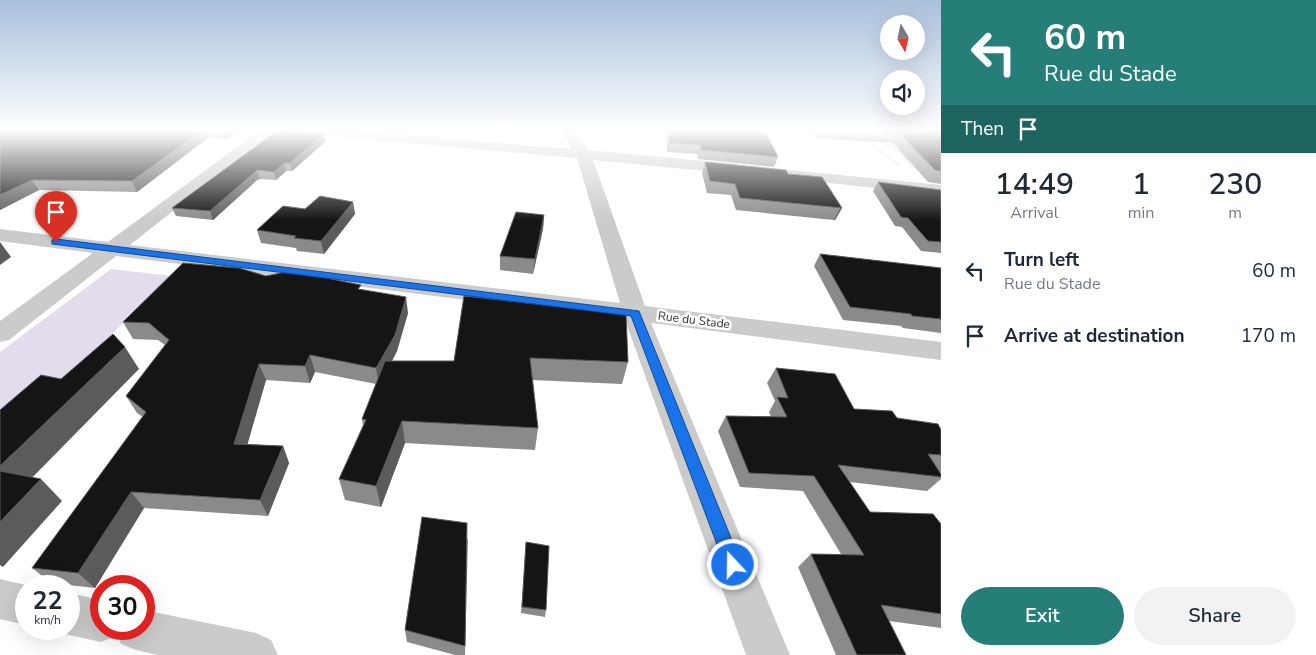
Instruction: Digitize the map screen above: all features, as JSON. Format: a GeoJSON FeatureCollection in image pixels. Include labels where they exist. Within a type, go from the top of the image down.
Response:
{"type":"FeatureCollection","features":[{"type":"Feature","properties":{"kind":"street"},"geometry":{"type":"LineString","coordinates":[[0,334],[228,161]]}},
{"type":"Feature","properties":{"kind":"street"},"geometry":{"type":"LineString","coordinates":[[585,161],[635,313],[768,655]]}},
{"type":"Feature","properties":{"kind":"street"},"geometry":{"type":"LineString","coordinates":[[646,161],[757,172]]}},
{"type":"Feature","properties":{"kind":"street"},"geometry":{"type":"LineString","coordinates":[[776,174],[934,190]]}},
{"type":"Feature","properties":{"kind":"street","name":"Rue du Stade"},"geometry":{"type":"LineString","coordinates":[[0,235],[941,351]]}},
{"type":"Feature","properties":{"kind":"street"},"geometry":{"type":"LineString","coordinates":[[0,599],[15,602]]}},
{"type":"Feature","properties":{"kind":"street"},"geometry":{"type":"LineString","coordinates":[[155,633],[256,655]]}},
{"type":"Feature","properties":{"kind":"path"},"geometry":{"type":"LineString","coordinates":[[908,161],[934,190]]}},
{"type":"Feature","properties":{"kind":"shaded area"},"geometry":{"type":"Polygon","coordinates":[[[111,269],[171,276],[0,444],[0,352],[111,269]]]}},
{"type":"Feature","properties":{"kind":"building"},"geometry":{"type":"Polygon","coordinates":[[[0,161],[160,161],[132,181],[32,180],[0,195],[0,161]]]}},
{"type":"Feature","properties":{"kind":"building"},"geometry":{"type":"Polygon","coordinates":[[[236,161],[293,161],[290,163],[284,163],[274,172],[257,170],[210,211],[172,208],[236,161]]]}},
{"type":"Feature","properties":{"kind":"building"},"geometry":{"type":"Polygon","coordinates":[[[926,161],[941,161],[941,171],[935,170],[926,161]]]}},
{"type":"Feature","properties":{"kind":"building"},"geometry":{"type":"Polygon","coordinates":[[[705,162],[786,170],[788,174],[822,177],[842,208],[740,198],[735,184],[710,181],[705,162]]]}},
{"type":"Feature","properties":{"kind":"building"},"geometry":{"type":"Polygon","coordinates":[[[878,182],[941,190],[941,242],[928,241],[908,218],[901,217],[878,182]]]}},
{"type":"Feature","properties":{"kind":"building"},"geometry":{"type":"Polygon","coordinates":[[[320,196],[353,202],[321,241],[294,238],[296,236],[257,230],[283,206],[305,209],[320,196]]]}},
{"type":"Feature","properties":{"kind":"building"},"geometry":{"type":"Polygon","coordinates":[[[516,212],[544,215],[535,259],[500,256],[516,212]]]}},
{"type":"Feature","properties":{"kind":"building"},"geometry":{"type":"Polygon","coordinates":[[[820,254],[941,268],[941,319],[850,307],[820,254]]]}},
{"type":"Feature","properties":{"kind":"building"},"geometry":{"type":"Polygon","coordinates":[[[183,263],[239,268],[266,276],[291,271],[361,285],[358,289],[406,297],[395,335],[376,368],[310,355],[305,366],[259,364],[234,444],[283,446],[260,500],[131,492],[78,573],[32,568],[146,412],[126,396],[169,340],[149,323],[123,322],[183,263]]]}},
{"type":"Feature","properties":{"kind":"building"},"geometry":{"type":"Polygon","coordinates":[[[464,296],[626,314],[628,362],[530,358],[538,428],[402,421],[376,486],[339,479],[366,420],[362,419],[385,361],[454,361],[464,296]]]}},
{"type":"Feature","properties":{"kind":"building"},"geometry":{"type":"Polygon","coordinates":[[[113,334],[125,347],[0,466],[0,410],[41,375],[61,379],[113,334]]]}},
{"type":"Feature","properties":{"kind":"building"},"geometry":{"type":"Polygon","coordinates":[[[776,368],[835,374],[854,409],[892,411],[897,418],[938,424],[941,430],[941,455],[928,454],[941,477],[838,465],[870,512],[933,514],[941,524],[941,614],[881,605],[906,655],[857,655],[811,554],[864,555],[814,476],[749,473],[726,416],[787,417],[777,397],[788,398],[776,368]]]}},
{"type":"Feature","properties":{"kind":"building"},"geometry":{"type":"Polygon","coordinates":[[[0,471],[41,479],[0,522],[0,471]]]}},
{"type":"Feature","properties":{"kind":"building"},"geometry":{"type":"Polygon","coordinates":[[[422,517],[467,523],[465,646],[405,630],[422,517]]]}},
{"type":"Feature","properties":{"kind":"building"},"geometry":{"type":"Polygon","coordinates":[[[526,542],[549,546],[546,610],[522,607],[526,542]]]}},
{"type":"Feature","properties":{"kind":"route"},"geometry":{"type":"LineString","coordinates":[[56,242],[635,313],[733,565]]}}]}
